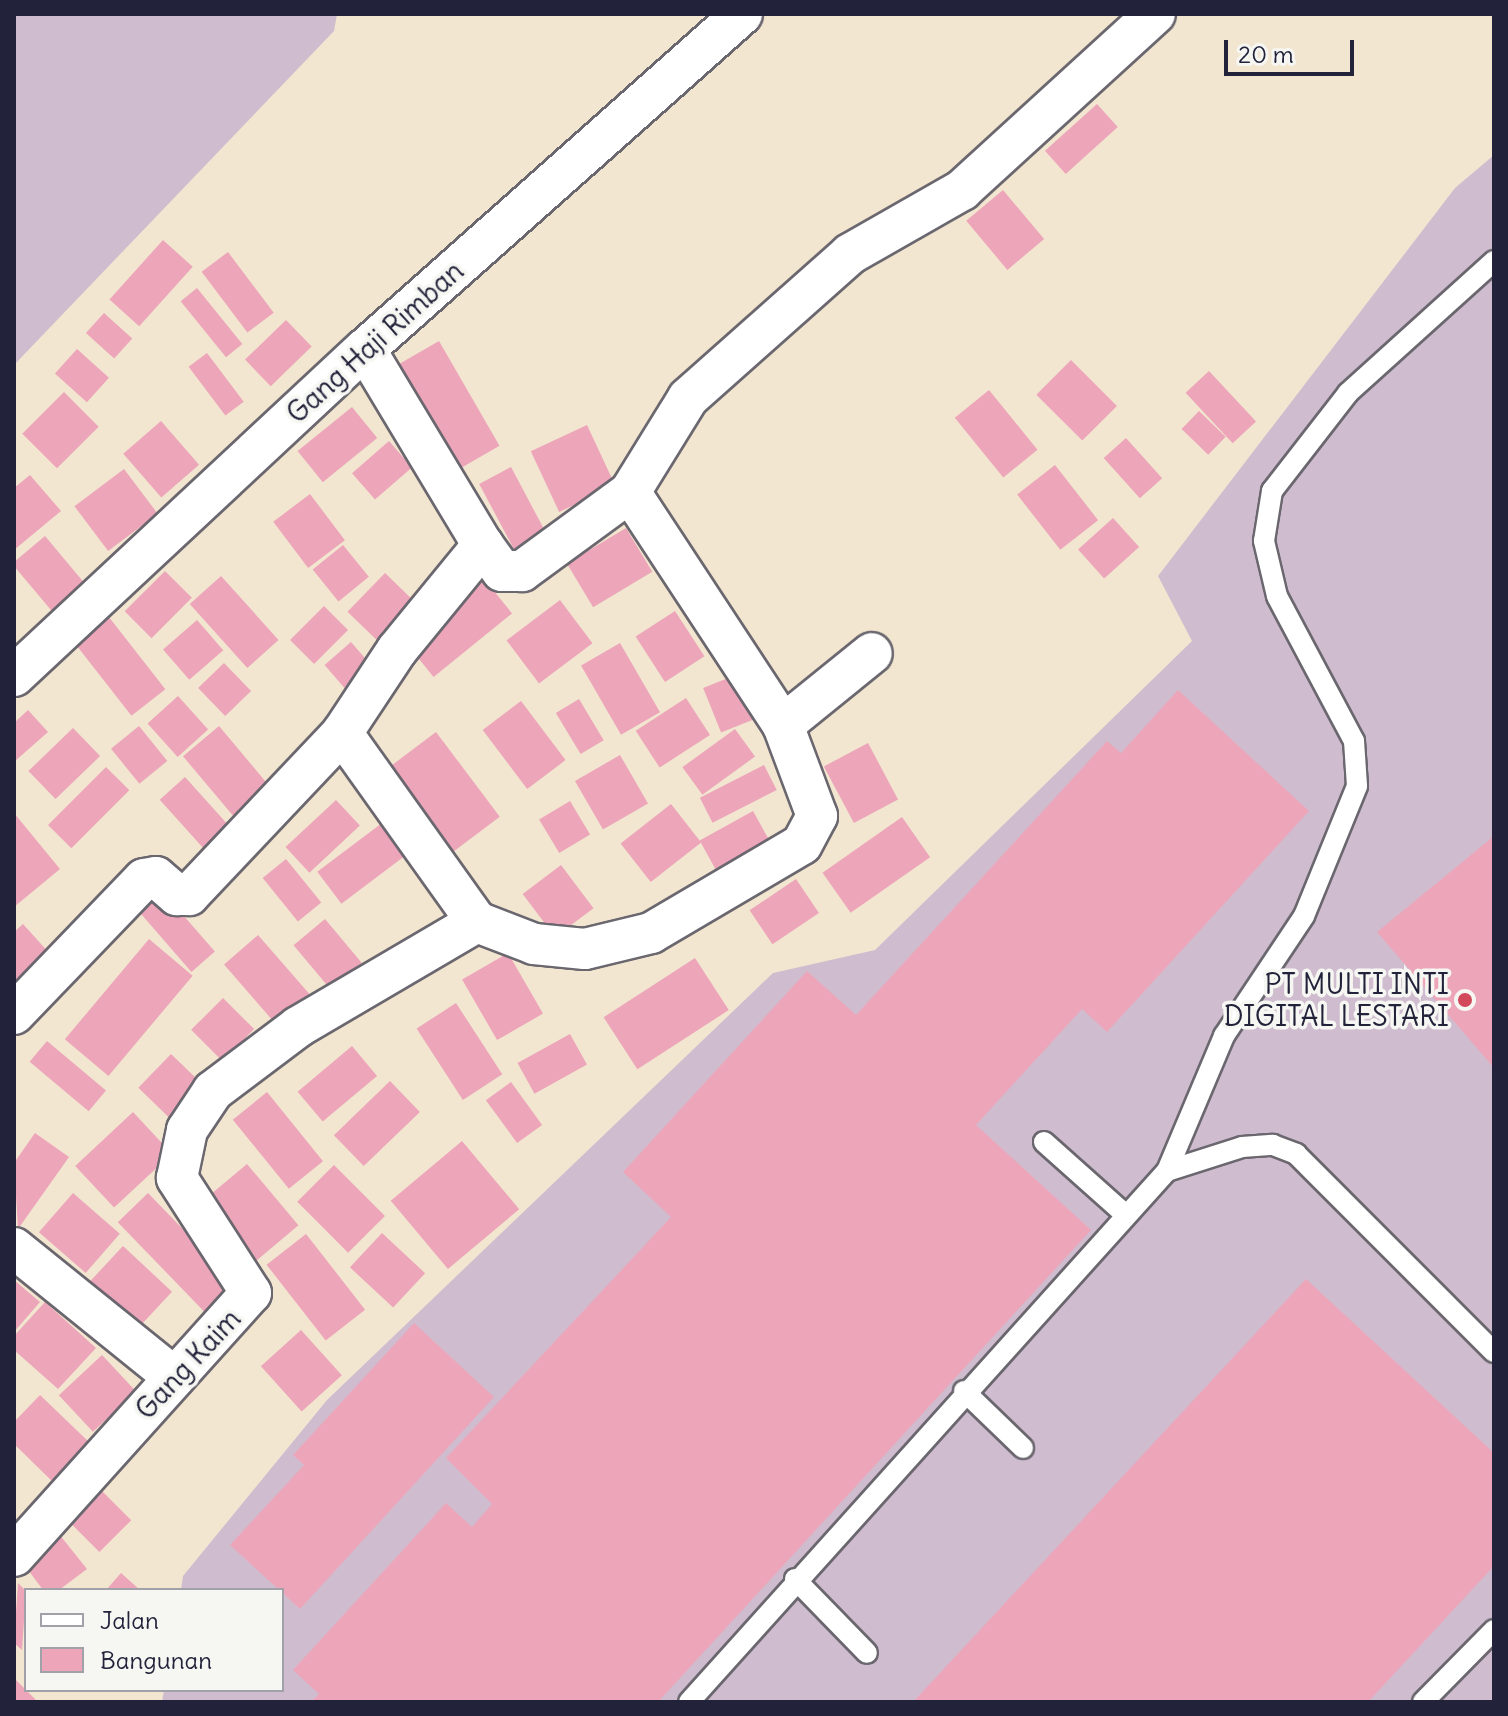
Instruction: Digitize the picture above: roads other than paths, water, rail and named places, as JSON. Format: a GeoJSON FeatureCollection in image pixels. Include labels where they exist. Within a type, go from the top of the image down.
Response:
{"type":"FeatureCollection","features":[{"type":"Feature","properties":{"kind":"street","name":"Gang Haji Rimban"},"geometry":{"type":"LineString","coordinates":[[14,676],[365,349],[742,14]]}},
{"type":"Feature","properties":{"kind":"street"},"geometry":{"type":"LineString","coordinates":[[365,349],[483,545],[502,571],[522,571],[630,492],[688,398],[850,254],[937,208],[997,162],[1155,14]]}},
{"type":"Feature","properties":{"kind":"street"},"geometry":{"type":"LineString","coordinates":[[342,733],[477,922],[534,944],[621,944],[802,844],[817,816],[783,725],[630,492]]}},
{"type":"Feature","properties":{"kind":"street"},"geometry":{"type":"LineString","coordinates":[[14,1014],[144,879],[156,877],[177,895],[189,895],[342,733],[397,650],[483,545]]}},
{"type":"Feature","properties":{"kind":"street"},"geometry":{"type":"LineString","coordinates":[[783,725],[872,653]]}},
{"type":"Feature","properties":{"kind":"street","name":"Gang Kaim"},"geometry":{"type":"LineString","coordinates":[[14,1556],[251,1293],[177,1178],[196,1114],[229,1074],[298,1027],[477,922]]}},
{"type":"Feature","properties":{"kind":"street"},"geometry":{"type":"LineString","coordinates":[[14,1248],[174,1377]]}},
{"type":"Feature","properties":{"kind":"lane"},"geometry":{"type":"LineString","coordinates":[[689,1702],[964,1391],[1167,1171],[1224,1036],[1304,916],[1357,786],[1354,741],[1277,596],[1264,541],[1272,491],[1348,393],[1494,261]]}},
{"type":"Feature","properties":{"kind":"lane"},"geometry":{"type":"LineString","coordinates":[[1044,1142],[1126,1215]]}},
{"type":"Feature","properties":{"kind":"lane"},"geometry":{"type":"LineString","coordinates":[[1167,1171],[1242,1147],[1273,1145],[1296,1154],[1494,1352]]}},
{"type":"Feature","properties":{"kind":"lane"},"geometry":{"type":"LineString","coordinates":[[964,1391],[1023,1448]]}},
{"type":"Feature","properties":{"kind":"lane"},"geometry":{"type":"LineString","coordinates":[[795,1579],[867,1653]]}},
{"type":"Feature","properties":{"kind":"lane"},"geometry":{"type":"LineString","coordinates":[[1423,1702],[1494,1630]]}},
{"type":"Feature","properties":{"kind":"place","name":"PT MULTI INTI DIGITAL LESTARI"},"geometry":{"type":"Point","coordinates":[1465,1000]}}]}
